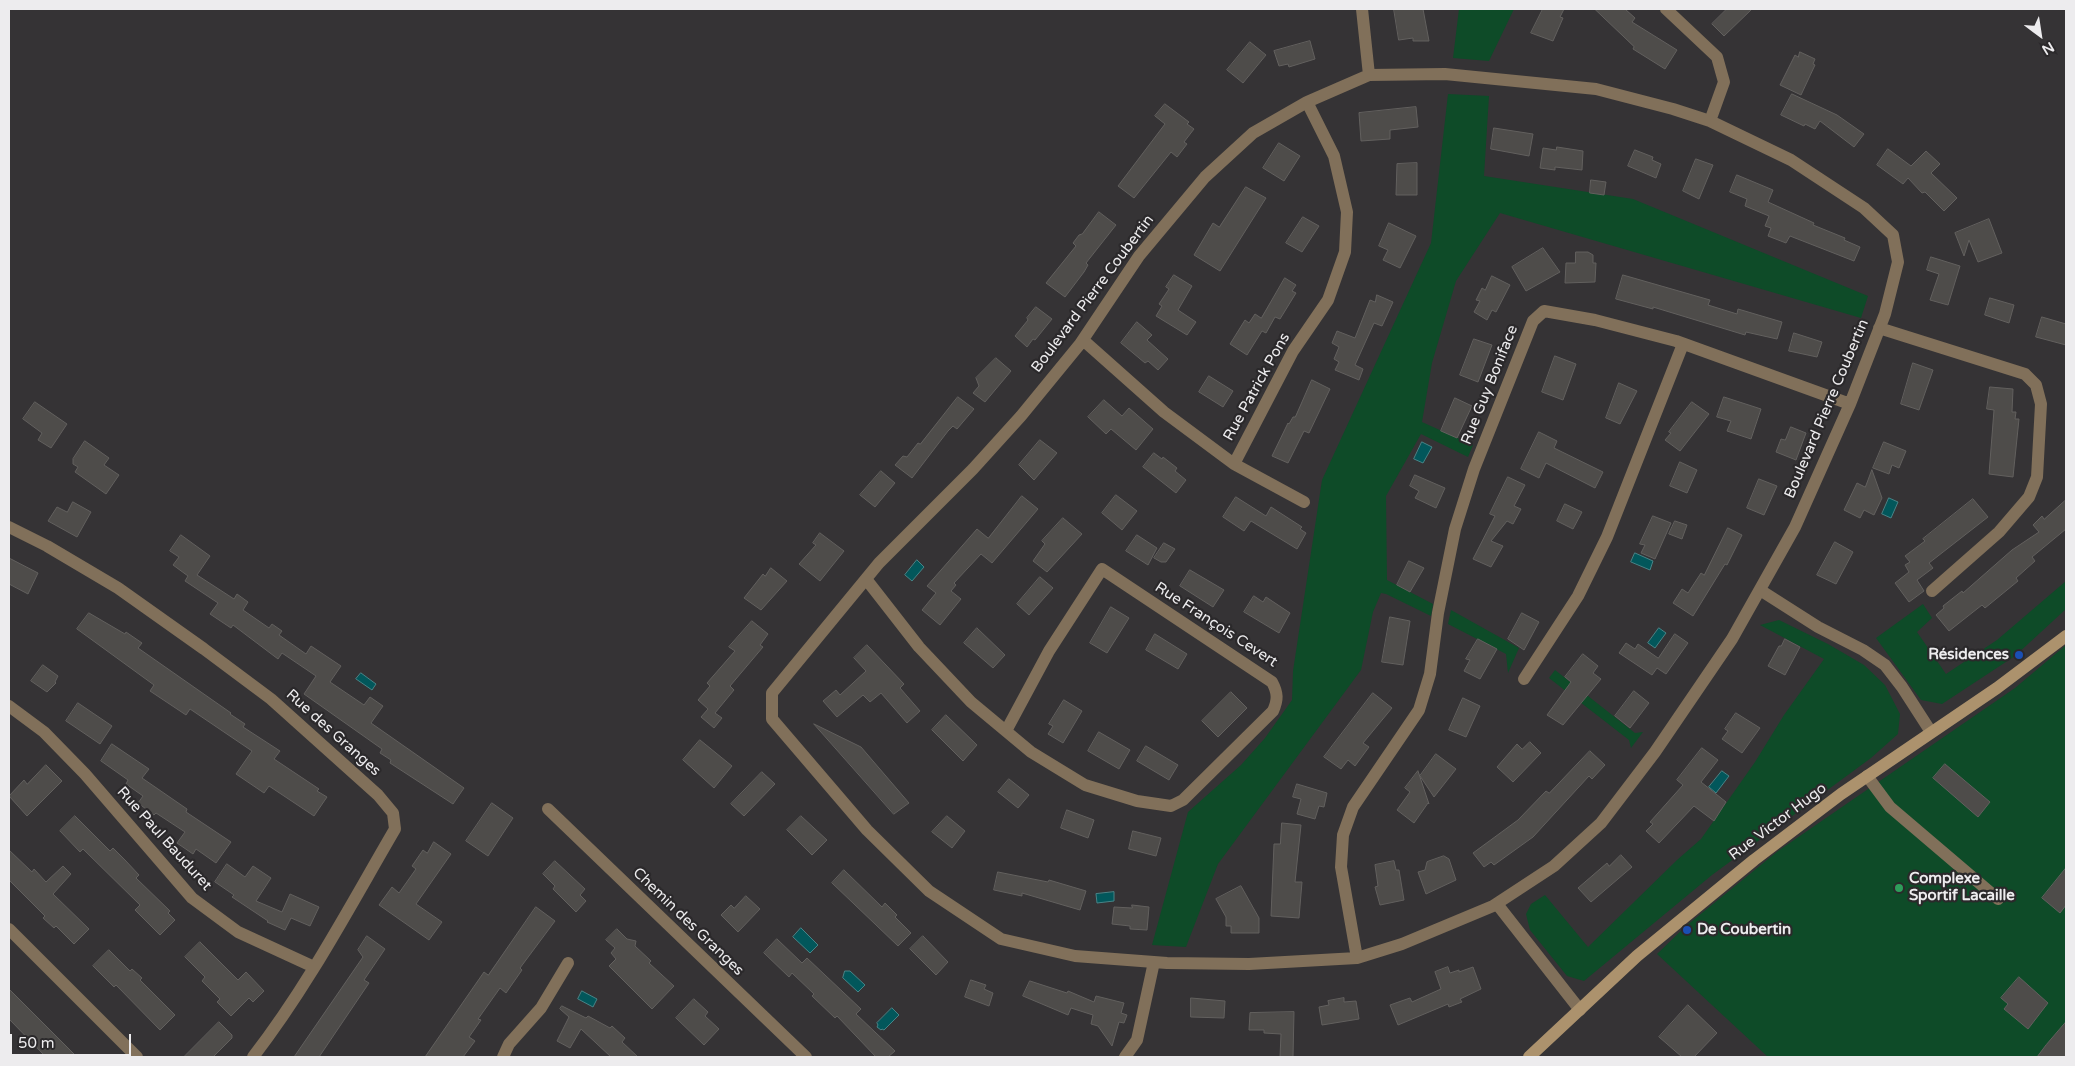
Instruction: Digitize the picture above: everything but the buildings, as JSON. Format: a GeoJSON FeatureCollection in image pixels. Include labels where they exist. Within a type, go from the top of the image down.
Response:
{"type":"FeatureCollection","features":[{"type":"Feature","properties":{"kind":"street"},"geometry":{"type":"LineString","coordinates":[[1362,9],[1369,75]]}},
{"type":"Feature","properties":{"kind":"street"},"geometry":{"type":"LineString","coordinates":[[1666,9],[1716,57],[1724,82],[1710,121]]}},
{"type":"Feature","properties":{"kind":"street","name":"Boulevard Pierre Coubertin"},"geometry":{"type":"LineString","coordinates":[[1444,74],[1596,89],[1674,109],[1710,121],[1791,160],[1864,208],[1893,235],[1898,262],[1879,328],[1850,404],[1795,527],[1732,639],[1661,744],[1601,823],[1554,866],[1497,904],[1402,944],[1357,958],[1249,964],[1154,962],[1074,956],[1001,938],[929,891],[867,830],[772,719],[772,692],[879,563],[973,469],[1015,423],[1083,340],[1139,256],[1205,177],[1253,133],[1307,102],[1369,75],[1444,74]]}},
{"type":"Feature","properties":{"kind":"street","name":"Rue Patrick Pons"},"geometry":{"type":"LineString","coordinates":[[1234,464],[1293,351],[1328,300],[1345,252],[1347,212],[1334,156],[1307,102]]}},
{"type":"Feature","properties":{"kind":"street","name":"Rue Guy Boniface"},"geometry":{"type":"LineString","coordinates":[[1357,958],[1341,868],[1343,835],[1353,807],[1419,710],[1430,674],[1438,613],[1455,530],[1474,469],[1533,321],[1544,311],[1595,320],[1683,344],[1850,404]]}},
{"type":"Feature","properties":{"kind":"street"},"geometry":{"type":"LineString","coordinates":[[1879,328],[2025,374],[2036,385],[2041,404],[2037,477],[2029,497],[1999,532],[1932,591]]}},
{"type":"Feature","properties":{"kind":"street","name":"Rue Patrick Pons"},"geometry":{"type":"LineString","coordinates":[[1083,340],[1164,412],[1234,464],[1304,502]]}},
{"type":"Feature","properties":{"kind":"street"},"geometry":{"type":"LineString","coordinates":[[1524,679],[1578,596],[1607,537],[1683,344]]}},
{"type":"Feature","properties":{"kind":"street","name":"Rue des Granges"},"geometry":{"type":"LineString","coordinates":[[9,527],[47,546],[118,588],[271,699],[378,795],[393,813],[395,829],[314,967],[271,1034],[253,1057]]}},
{"type":"Feature","properties":{"kind":"street","name":"Rue François Cevert"},"geometry":{"type":"LineString","coordinates":[[866,579],[919,647],[971,702],[1031,752],[1085,785],[1137,801],[1171,806],[1183,800],[1273,711],[1278,701],[1276,689],[1272,682],[1102,569],[1049,651],[1006,731]]}},
{"type":"Feature","properties":{"kind":"street"},"geometry":{"type":"LineString","coordinates":[[1760,590],[1818,627],[1863,650],[1885,665],[1902,687],[1931,732]]}},
{"type":"Feature","properties":{"kind":"street","name":"Rue Victor Hugo"},"geometry":{"type":"LineString","coordinates":[[1530,1057],[1637,956],[1762,854],[1867,776],[1997,688],[2066,636]]}},
{"type":"Feature","properties":{"kind":"street","name":"Rue Paul Bauduret"},"geometry":{"type":"LineString","coordinates":[[9,706],[44,732],[85,774],[192,898],[238,932],[314,967]]}},
{"type":"Feature","properties":{"kind":"street"},"geometry":{"type":"LineString","coordinates":[[1867,776],[1890,807],[1998,899]]}},
{"type":"Feature","properties":{"kind":"street","name":"Chemin des Granges"},"geometry":{"type":"LineString","coordinates":[[548,809],[806,1057]]}},
{"type":"Feature","properties":{"kind":"street"},"geometry":{"type":"LineString","coordinates":[[1497,904],[1580,1010]]}},
{"type":"Feature","properties":{"kind":"street"},"geometry":{"type":"LineString","coordinates":[[9,930],[137,1057]]}},
{"type":"Feature","properties":{"kind":"street"},"geometry":{"type":"LineString","coordinates":[[1126,1057],[1137,1040],[1154,962]]}},
{"type":"Feature","properties":{"kind":"street"},"geometry":{"type":"LineString","coordinates":[[503,1057],[509,1044],[541,1008],[568,963]]}},
{"type":"Feature","properties":{"kind":"green space"},"geometry":{"type":"Polygon","coordinates":[[[1459,9],[1514,9],[1489,61],[1453,58],[1459,9]]]}},
{"type":"Feature","properties":{"kind":"green space"},"geometry":{"type":"Polygon","coordinates":[[[1448,94],[1489,96],[1484,176],[1633,199],[1868,296],[1861,318],[1500,213],[1456,281],[1432,363],[1422,422],[1473,445],[1468,457],[1421,434],[1386,496],[1387,580],[1433,604],[1431,616],[1381,593],[1373,612],[1361,670],[1218,864],[1186,947],[1152,945],[1188,812],[1241,765],[1265,738],[1292,700],[1293,671],[1322,480],[1431,243],[1448,94]]]}},
{"type":"Feature","properties":{"kind":"green space"},"geometry":{"type":"Polygon","coordinates":[[[2066,581],[2066,609],[2015,656],[1942,704],[1921,700],[1876,638],[1923,604],[1932,618],[1917,632],[1946,674],[1997,640],[2066,581]]]}},
{"type":"Feature","properties":{"kind":"green space"},"geometry":{"type":"Polygon","coordinates":[[[1451,610],[1519,648],[1508,673],[1506,654],[1448,624],[1451,610]]]}},
{"type":"Feature","properties":{"kind":"green space"},"geometry":{"type":"Polygon","coordinates":[[[1779,620],[1828,644],[1864,665],[1885,685],[1900,714],[1898,734],[1871,758],[1712,875],[1584,981],[1567,976],[1530,930],[1526,914],[1531,904],[1545,895],[1588,947],[1701,839],[1824,659],[1760,625],[1779,620]]]}},
{"type":"Feature","properties":{"kind":"green space","name":"Complexe Sportif Lacaille"},"geometry":{"type":"Polygon","coordinates":[[[2066,645],[2066,1057],[1768,1057],[1657,954],[1686,926],[1778,851],[2015,688],[2066,645]]]}},
{"type":"Feature","properties":{"kind":"green space"},"geometry":{"type":"Polygon","coordinates":[[[1555,670],[1635,733],[1643,732],[1631,748],[1629,740],[1549,678],[1555,670]]]}},
{"type":"Feature","properties":{"kind":"water"},"geometry":{"type":"Polygon","coordinates":[[[1422,442],[1432,447],[1423,463],[1414,459],[1422,442]]]}},
{"type":"Feature","properties":{"kind":"water"},"geometry":{"type":"Polygon","coordinates":[[[1889,498],[1898,502],[1891,518],[1882,514],[1889,498]]]}},
{"type":"Feature","properties":{"kind":"water"},"geometry":{"type":"Polygon","coordinates":[[[1635,553],[1653,561],[1650,570],[1631,562],[1635,553]]]}},
{"type":"Feature","properties":{"kind":"water"},"geometry":{"type":"Polygon","coordinates":[[[917,560],[924,567],[912,581],[905,575],[917,560]]]}},
{"type":"Feature","properties":{"kind":"water"},"geometry":{"type":"Polygon","coordinates":[[[1659,628],[1666,633],[1655,648],[1648,643],[1659,628]]]}},
{"type":"Feature","properties":{"kind":"water"},"geometry":{"type":"Polygon","coordinates":[[[361,673],[376,684],[372,690],[356,679],[361,673]]]}},
{"type":"Feature","properties":{"kind":"water"},"geometry":{"type":"Polygon","coordinates":[[[1722,771],[1729,776],[1716,793],[1709,787],[1722,771]]]}},
{"type":"Feature","properties":{"kind":"water"},"geometry":{"type":"Polygon","coordinates":[[[1114,892],[1114,901],[1097,903],[1096,894],[1114,892]]]}},
{"type":"Feature","properties":{"kind":"water"},"geometry":{"type":"Polygon","coordinates":[[[801,928],[818,945],[810,953],[793,937],[801,928]]]}},
{"type":"Feature","properties":{"kind":"water"},"geometry":{"type":"Polygon","coordinates":[[[845,971],[850,971],[865,985],[858,992],[843,978],[845,971]]]}},
{"type":"Feature","properties":{"kind":"water"},"geometry":{"type":"Polygon","coordinates":[[[582,991],[597,999],[593,1007],[578,999],[582,991]]]}},
{"type":"Feature","properties":{"kind":"water"},"geometry":{"type":"Polygon","coordinates":[[[892,1008],[899,1015],[884,1030],[881,1030],[877,1027],[877,1023],[892,1008]]]}},
{"type":"Feature","properties":{"kind":"place","name":"Résidences"},"geometry":{"type":"Point","coordinates":[2019,655]}},
{"type":"Feature","properties":{"kind":"place","name":"Complexe Sportif Lacaille"},"geometry":{"type":"Point","coordinates":[1899,888]}},
{"type":"Feature","properties":{"kind":"place","name":"De Coubertin"},"geometry":{"type":"Point","coordinates":[1687,930]}}]}
